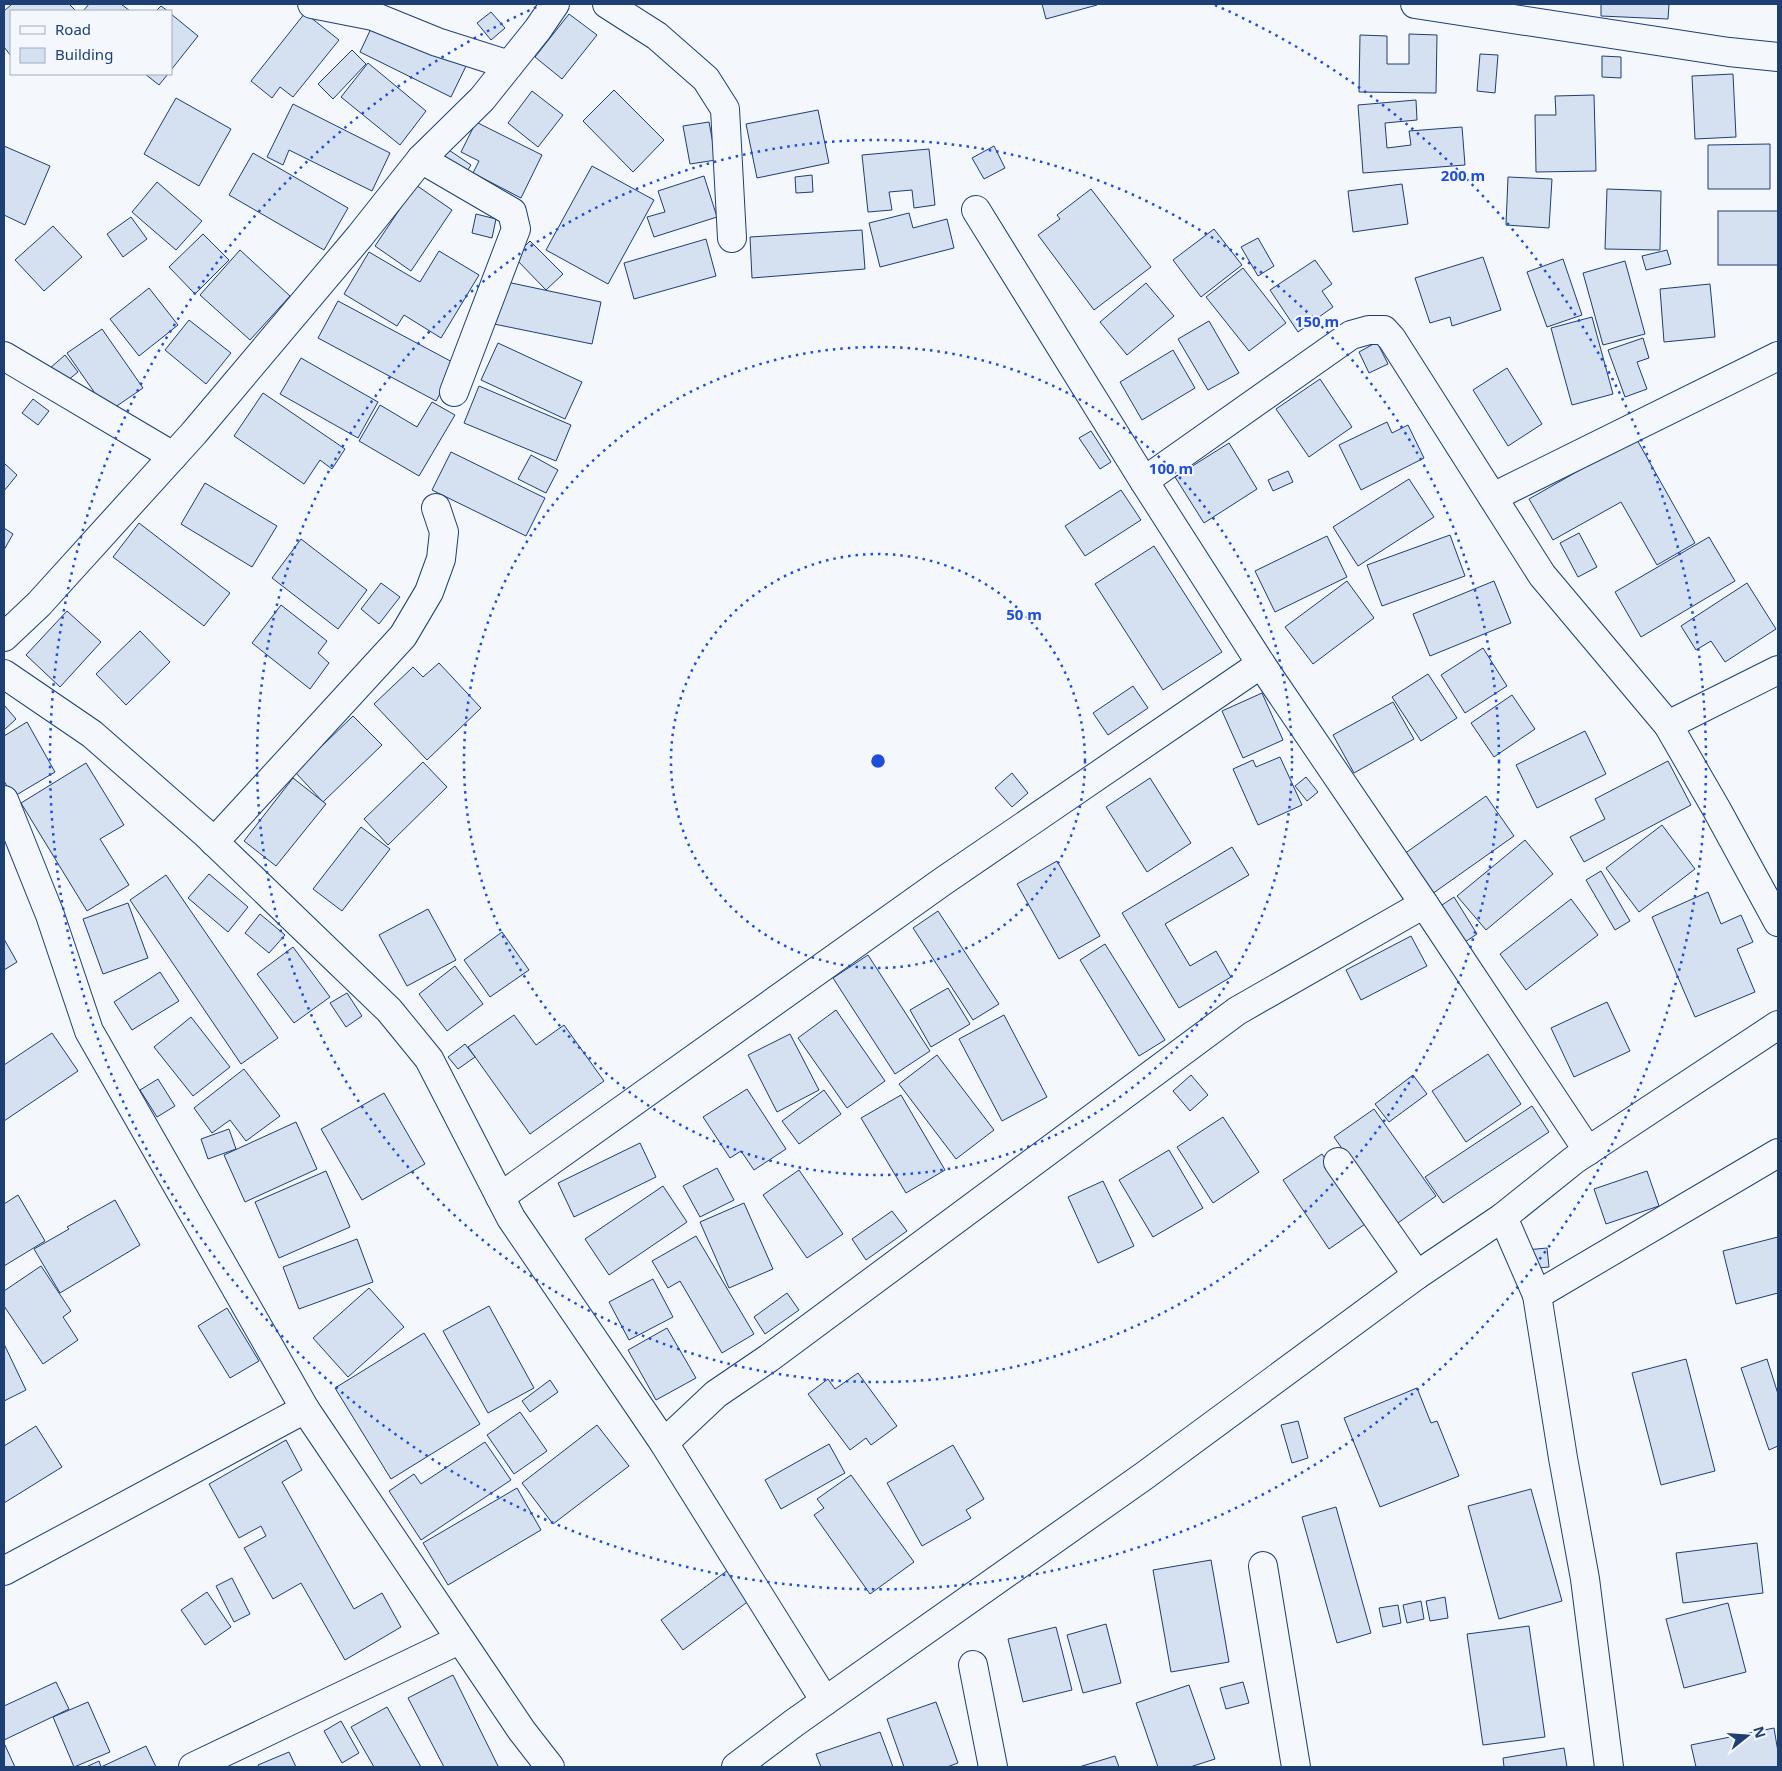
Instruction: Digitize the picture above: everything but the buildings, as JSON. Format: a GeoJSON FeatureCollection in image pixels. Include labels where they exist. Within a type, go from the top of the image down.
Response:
{"type":"FeatureCollection","features":[{"type":"Feature","properties":{"kind":"street"},"geometry":{"type":"LineString","coordinates":[[312,4],[373,16],[438,42],[509,65]]}},
{"type":"Feature","properties":{"kind":"street"},"geometry":{"type":"LineString","coordinates":[[4,637],[39,604],[173,456],[360,236],[421,159],[482,99],[538,29],[555,4]]}},
{"type":"Feature","properties":{"kind":"street"},"geometry":{"type":"LineString","coordinates":[[607,4],[658,36],[706,79],[725,109],[732,238]]}},
{"type":"Feature","properties":{"kind":"street"},"geometry":{"type":"LineString","coordinates":[[1415,4],[1730,52],[1778,57]]}},
{"type":"Feature","properties":{"kind":"street"},"geometry":{"type":"LineString","coordinates":[[421,159],[512,212],[516,229],[454,392]]}},
{"type":"Feature","properties":{"kind":"street"},"geometry":{"type":"LineString","coordinates":[[976,210],[1144,481],[1261,664],[1424,904],[1588,1151]]}},
{"type":"Feature","properties":{"kind":"street"},"geometry":{"type":"LineString","coordinates":[[1144,481],[1351,335],[1368,330],[1384,330],[1392,339],[1494,497],[1542,575],[1668,725],[1778,922]]}},
{"type":"Feature","properties":{"kind":"street"},"geometry":{"type":"LineString","coordinates":[[4,356],[173,456]]}},
{"type":"Feature","properties":{"kind":"street"},"geometry":{"type":"LineString","coordinates":[[1494,497],[1778,356]]}},
{"type":"Feature","properties":{"kind":"street"},"geometry":{"type":"LineString","coordinates":[[214,842],[403,636],[429,592],[441,558],[444,532],[436,508]]}},
{"type":"Feature","properties":{"kind":"street"},"geometry":{"type":"LineString","coordinates":[[500,1197],[942,882],[1261,664]]}},
{"type":"Feature","properties":{"kind":"street"},"geometry":{"type":"LineString","coordinates":[[1668,725],[1778,670]]}},
{"type":"Feature","properties":{"kind":"street"},"geometry":{"type":"LineString","coordinates":[[4,674],[92,734],[214,842],[389,1010],[430,1059],[511,1218],[664,1443],[826,1701]]}},
{"type":"Feature","properties":{"kind":"street"},"geometry":{"type":"LineString","coordinates":[[4,800],[50,915],[89,1031],[305,1409],[459,1640],[522,1732],[550,1767]]}},
{"type":"Feature","properties":{"kind":"street"},"geometry":{"type":"LineString","coordinates":[[664,1443],[716,1394],[769,1358],[1237,1011],[1424,904]]}},
{"type":"Feature","properties":{"kind":"street"},"geometry":{"type":"LineString","coordinates":[[736,1767],[1144,1476],[1417,1276],[1503,1217],[1574,1160],[1778,1026]]}},
{"type":"Feature","properties":{"kind":"street"},"geometry":{"type":"LineString","coordinates":[[1537,1295],[1778,1153]]}},
{"type":"Feature","properties":{"kind":"street"},"geometry":{"type":"LineString","coordinates":[[1338,1162],[1417,1276]]}},
{"type":"Feature","properties":{"kind":"street"},"geometry":{"type":"LineString","coordinates":[[1503,1217],[1537,1295],[1563,1458],[1585,1579],[1609,1767]]}},
{"type":"Feature","properties":{"kind":"street"},"geometry":{"type":"LineString","coordinates":[[4,1571],[305,1409]]}},
{"type":"Feature","properties":{"kind":"street"},"geometry":{"type":"LineString","coordinates":[[1264,1566],[1296,1767]]}},
{"type":"Feature","properties":{"kind":"street"},"geometry":{"type":"LineString","coordinates":[[193,1767],[459,1640]]}},
{"type":"Feature","properties":{"kind":"street"},"geometry":{"type":"LineString","coordinates":[[973,1666],[993,1767]]}}]}
